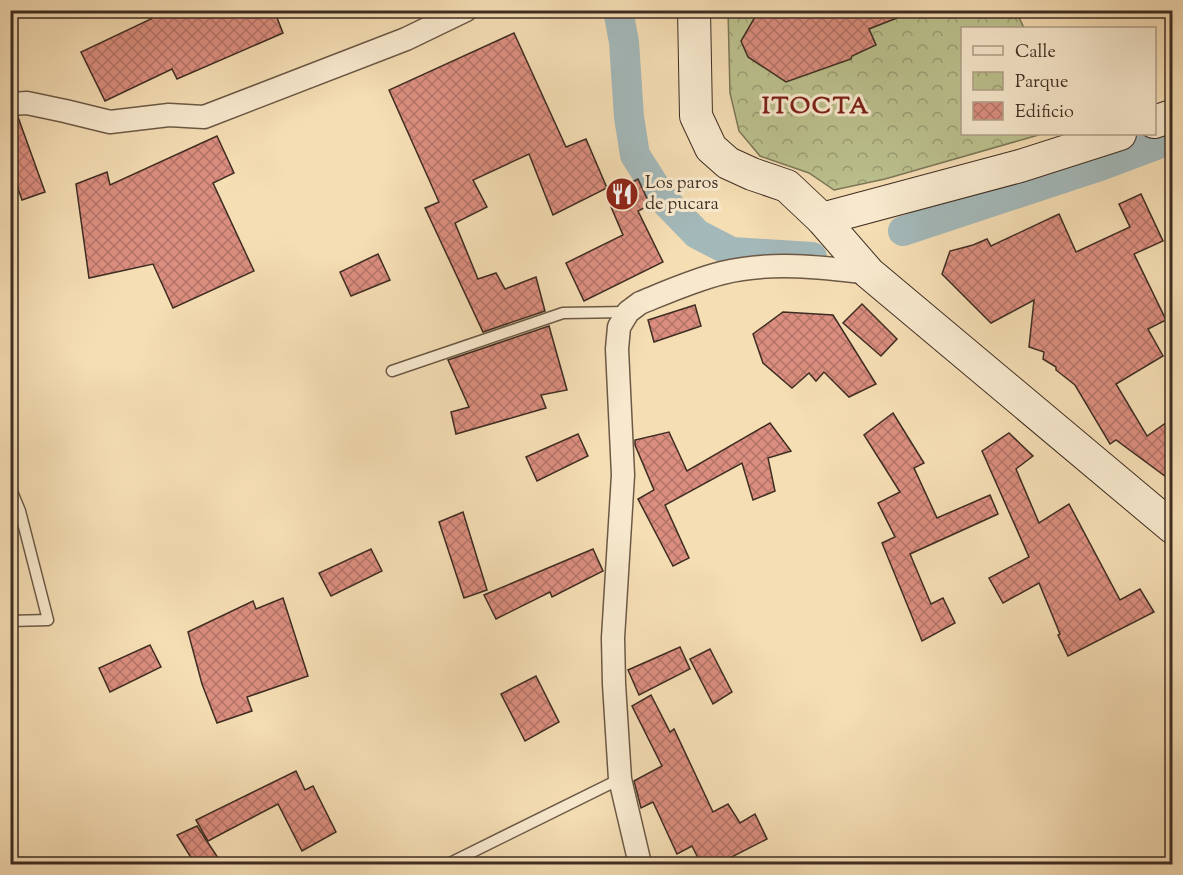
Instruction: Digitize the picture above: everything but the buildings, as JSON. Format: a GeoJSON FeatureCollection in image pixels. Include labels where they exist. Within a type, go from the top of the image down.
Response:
{"type":"FeatureCollection","features":[{"type":"Feature","properties":{"kind":"main road"},"geometry":{"type":"LineString","coordinates":[[690,17],[696,116],[711,148],[728,163],[788,186],[822,219],[869,273],[1173,527]]}},
{"type":"Feature","properties":{"kind":"main road"},"geometry":{"type":"LineString","coordinates":[[1156,122],[1173,116]]}},
{"type":"Feature","properties":{"kind":"main road"},"geometry":{"type":"LineString","coordinates":[[822,219],[1020,166],[1117,135]]}},
{"type":"Feature","properties":{"kind":"street"},"geometry":{"type":"LineString","coordinates":[[10,104],[27,103],[110,122],[170,115],[204,117],[406,39],[466,10]]}},
{"type":"Feature","properties":{"kind":"street"},"geometry":{"type":"LineString","coordinates":[[640,864],[620,779],[614,684],[613,638],[623,475],[617,349],[619,327],[628,312],[640,303],[692,282],[723,273],[755,267],[826,268],[869,273]]}},
{"type":"Feature","properties":{"kind":"lane"},"geometry":{"type":"LineString","coordinates":[[392,371],[563,313],[628,312]]}},
{"type":"Feature","properties":{"kind":"lane"},"geometry":{"type":"LineString","coordinates":[[10,487],[20,511],[48,620],[10,621]]}},
{"type":"Feature","properties":{"kind":"lane"},"geometry":{"type":"LineString","coordinates":[[448,864],[620,779]]}},
{"type":"Feature","properties":{"kind":"green space"},"geometry":{"type":"Polygon","coordinates":[[[728,11],[1016,11],[1024,27],[961,27],[961,135],[1039,135],[885,179],[834,190],[809,173],[760,156],[739,131],[730,93],[728,11]]]}},
{"type":"Feature","properties":{"kind":"waterway"},"geometry":{"type":"LineString","coordinates":[[618,10],[624,42],[629,117],[635,155],[663,199],[697,234],[732,252],[812,257]]}},
{"type":"Feature","properties":{"kind":"waterway"},"geometry":{"type":"LineString","coordinates":[[903,231],[1103,165],[1172,139]]}},
{"type":"Feature","properties":{"kind":"place","name":"Los paros de pucara"},"geometry":{"type":"Point","coordinates":[622,194]}},
{"type":"Feature","properties":{"kind":"district","name":"ITOCTA"},"geometry":{"type":"Point","coordinates":[816,107]}}]}
